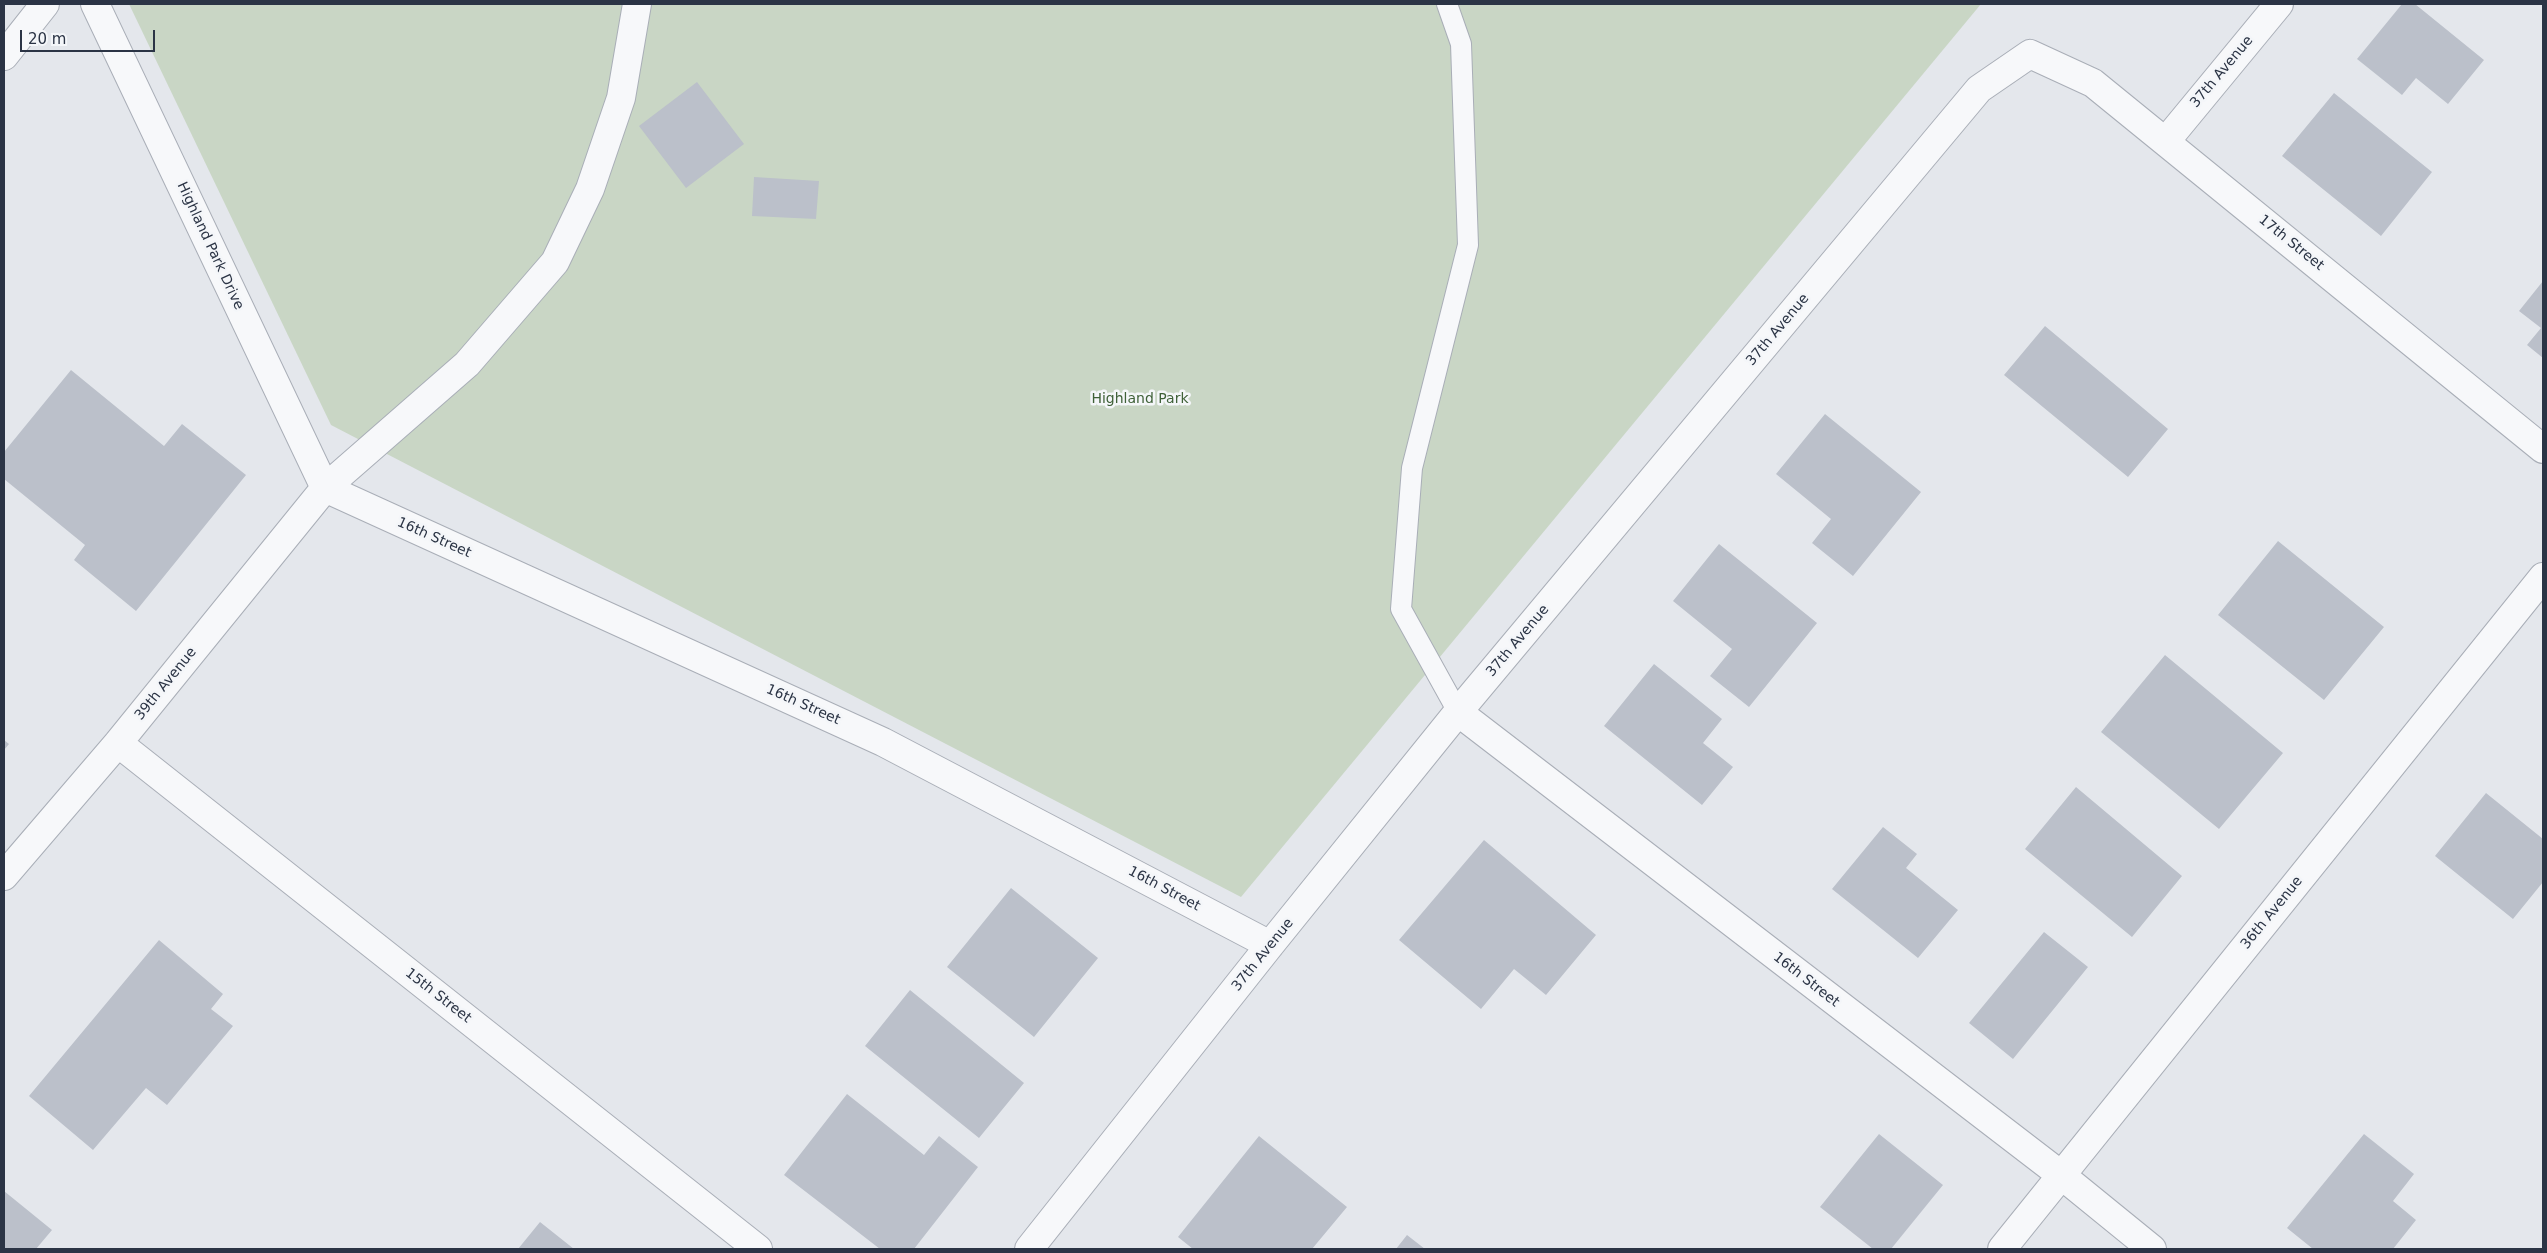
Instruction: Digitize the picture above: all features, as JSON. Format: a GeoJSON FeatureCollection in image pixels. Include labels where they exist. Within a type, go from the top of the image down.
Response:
{"type":"FeatureCollection","features":[{"type":"Feature","properties":{"kind":"street"},"geometry":{"type":"LineString","coordinates":[[4,56],[44,4]]}},
{"type":"Feature","properties":{"kind":"street","name":"Highland Park Drive"},"geometry":{"type":"LineString","coordinates":[[95,4],[325,488]]}},
{"type":"Feature","properties":{"kind":"street","name":"39th Avenue"},"geometry":{"type":"LineString","coordinates":[[4,876],[118,743],[325,488],[467,364],[555,262],[590,188],[621,98],[637,4]]}},
{"type":"Feature","properties":{"kind":"street","name":"37th Avenue"},"geometry":{"type":"LineString","coordinates":[[2166,141],[2279,4]]}},
{"type":"Feature","properties":{"kind":"street","name":"37th Avenue"},"geometry":{"type":"LineString","coordinates":[[1029,1249],[1270,944],[1458,712],[1980,89],[2030,54]]}},
{"type":"Feature","properties":{"kind":"street","name":"17th Street"},"geometry":{"type":"LineString","coordinates":[[2030,54],[2093,83],[2543,449]]}},
{"type":"Feature","properties":{"kind":"street","name":"16th Street"},"geometry":{"type":"LineString","coordinates":[[325,488],[884,742],[1270,944]]}},
{"type":"Feature","properties":{"kind":"street","name":"36th Avenue"},"geometry":{"type":"LineString","coordinates":[[2002,1249],[2543,578]]}},
{"type":"Feature","properties":{"kind":"street","name":"16th Street"},"geometry":{"type":"LineString","coordinates":[[1458,712],[2061,1176],[2152,1249]]}},
{"type":"Feature","properties":{"kind":"street","name":"15th Street"},"geometry":{"type":"LineString","coordinates":[[118,743],[758,1249]]}},
{"type":"Feature","properties":{"kind":"lane"},"geometry":{"type":"LineString","coordinates":[[1447,4],[1461,44],[1468,245],[1412,468],[1401,609],[1458,712]]}},
{"type":"Feature","properties":{"kind":"green space","name":"Highland Park"},"geometry":{"type":"Polygon","coordinates":[[[129,4],[1981,4],[1241,897],[331,425],[129,4]]]}},
{"type":"Feature","properties":{"kind":"building"},"geometry":{"type":"Polygon","coordinates":[[[2402,4],[2415,4],[2484,60],[2448,104],[2416,78],[2402,95],[2357,59],[2402,4]]]}},
{"type":"Feature","properties":{"kind":"building"},"geometry":{"type":"Polygon","coordinates":[[[697,82],[744,144],[686,188],[639,126],[697,82]]]}},
{"type":"Feature","properties":{"kind":"building"},"geometry":{"type":"Polygon","coordinates":[[[2334,93],[2432,172],[2381,236],[2282,156],[2334,93]]]}},
{"type":"Feature","properties":{"kind":"building"},"geometry":{"type":"Polygon","coordinates":[[[754,177],[819,181],[816,219],[752,216],[754,177]]]}},
{"type":"Feature","properties":{"kind":"building"},"geometry":{"type":"Polygon","coordinates":[[[2543,281],[2543,358],[2527,345],[2541,328],[2519,311],[2543,281]]]}},
{"type":"Feature","properties":{"kind":"building"},"geometry":{"type":"Polygon","coordinates":[[[2045,326],[2168,429],[2128,477],[2004,375],[2045,326]]]}},
{"type":"Feature","properties":{"kind":"building"},"geometry":{"type":"Polygon","coordinates":[[[71,370],[164,446],[182,424],[246,475],[136,611],[74,560],[85,545],[4,479],[4,452],[71,370]]]}},
{"type":"Feature","properties":{"kind":"building"},"geometry":{"type":"Polygon","coordinates":[[[1825,414],[1921,492],[1853,576],[1812,543],[1831,519],[1776,474],[1825,414]]]}},
{"type":"Feature","properties":{"kind":"building"},"geometry":{"type":"Polygon","coordinates":[[[2278,541],[2384,627],[2324,700],[2218,615],[2278,541]]]}},
{"type":"Feature","properties":{"kind":"building"},"geometry":{"type":"Polygon","coordinates":[[[1719,544],[1817,623],[1749,707],[1710,676],[1732,649],[1673,601],[1719,544]]]}},
{"type":"Feature","properties":{"kind":"building"},"geometry":{"type":"Polygon","coordinates":[[[2165,655],[2283,753],[2219,829],[2101,732],[2165,655]]]}},
{"type":"Feature","properties":{"kind":"building"},"geometry":{"type":"Polygon","coordinates":[[[1654,664],[1722,719],[1703,743],[1733,767],[1702,805],[1604,726],[1654,664]]]}},
{"type":"Feature","properties":{"kind":"building"},"geometry":{"type":"Polygon","coordinates":[[[4,740],[9,744],[4,750],[4,740]]]}},
{"type":"Feature","properties":{"kind":"building"},"geometry":{"type":"Polygon","coordinates":[[[2076,787],[2182,876],[2132,937],[2025,849],[2076,787]]]}},
{"type":"Feature","properties":{"kind":"building"},"geometry":{"type":"Polygon","coordinates":[[[2486,793],[2543,839],[2543,882],[2513,919],[2435,856],[2486,793]]]}},
{"type":"Feature","properties":{"kind":"building"},"geometry":{"type":"Polygon","coordinates":[[[1883,827],[1917,854],[1906,868],[1958,910],[1918,958],[1832,889],[1883,827]]]}},
{"type":"Feature","properties":{"kind":"building"},"geometry":{"type":"Polygon","coordinates":[[[1484,840],[1596,935],[1546,995],[1514,969],[1481,1009],[1399,940],[1484,840]]]}},
{"type":"Feature","properties":{"kind":"building"},"geometry":{"type":"Polygon","coordinates":[[[1011,888],[1098,958],[1034,1037],[947,967],[1011,888]]]}},
{"type":"Feature","properties":{"kind":"building"},"geometry":{"type":"Polygon","coordinates":[[[2044,932],[2088,967],[2013,1059],[1969,1023],[2044,932]]]}},
{"type":"Feature","properties":{"kind":"building"},"geometry":{"type":"Polygon","coordinates":[[[159,940],[223,994],[211,1009],[233,1026],[167,1105],[146,1088],[93,1150],[29,1096],[159,940]]]}},
{"type":"Feature","properties":{"kind":"building"},"geometry":{"type":"Polygon","coordinates":[[[910,990],[1024,1083],[979,1138],[865,1046],[910,990]]]}},
{"type":"Feature","properties":{"kind":"building"},"geometry":{"type":"Polygon","coordinates":[[[847,1094],[924,1155],[939,1136],[978,1167],[914,1249],[880,1249],[784,1175],[847,1094]]]}},
{"type":"Feature","properties":{"kind":"building"},"geometry":{"type":"Polygon","coordinates":[[[1879,1134],[1943,1185],[1891,1249],[1873,1249],[1820,1207],[1879,1134]]]}},
{"type":"Feature","properties":{"kind":"building"},"geometry":{"type":"Polygon","coordinates":[[[2364,1134],[2414,1174],[2393,1201],[2416,1220],[2393,1249],[2313,1249],[2287,1228],[2364,1134]]]}},
{"type":"Feature","properties":{"kind":"building"},"geometry":{"type":"Polygon","coordinates":[[[1259,1136],[1347,1207],[1312,1249],[1193,1249],[1178,1237],[1259,1136]]]}},
{"type":"Feature","properties":{"kind":"building"},"geometry":{"type":"Polygon","coordinates":[[[4,1191],[52,1230],[36,1249],[4,1249],[4,1191]]]}},
{"type":"Feature","properties":{"kind":"building"},"geometry":{"type":"Polygon","coordinates":[[[540,1222],[574,1249],[518,1249],[540,1222]]]}},
{"type":"Feature","properties":{"kind":"building"},"geometry":{"type":"Polygon","coordinates":[[[1407,1235],[1425,1249],[1396,1249],[1407,1235]]]}}]}
